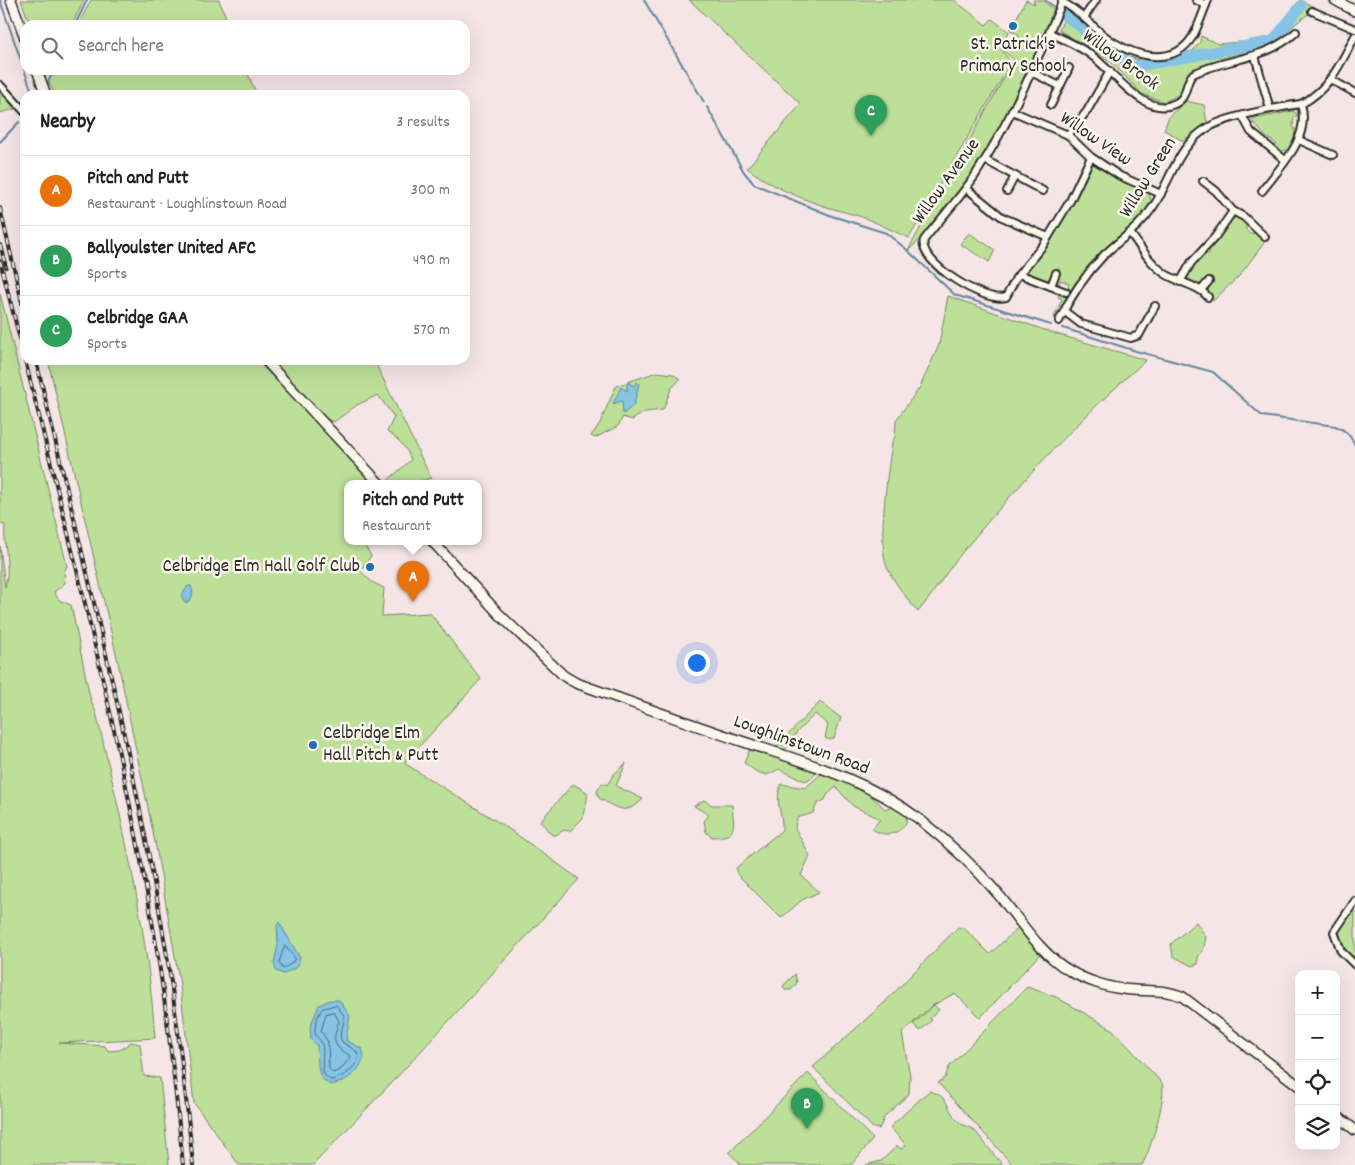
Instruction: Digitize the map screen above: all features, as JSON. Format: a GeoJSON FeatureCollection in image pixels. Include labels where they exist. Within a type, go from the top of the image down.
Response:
{"type":"FeatureCollection","features":[{"type":"Feature","properties":{"kind":"street"},"geometry":{"type":"LineString","coordinates":[[11,0],[20,24]]}},
{"type":"Feature","properties":{"kind":"street"},"geometry":{"type":"LineString","coordinates":[[1085,16],[1096,0]]}},
{"type":"Feature","properties":{"kind":"street"},"geometry":{"type":"LineString","coordinates":[[1062,1],[1085,16],[1099,32],[1120,47],[1146,55],[1162,56],[1183,47],[1192,36],[1207,2],[1196,0]]}},
{"type":"Feature","properties":{"kind":"street"},"geometry":{"type":"LineString","coordinates":[[1335,0],[1355,11]]}},
{"type":"Feature","properties":{"kind":"street","name":"Willow Avenue"},"geometry":{"type":"LineString","coordinates":[[1019,274],[1006,297],[991,296],[956,281],[939,268],[922,245],[925,238],[966,188],[985,160],[1012,111],[1050,33],[1062,1]]}},
{"type":"Feature","properties":{"kind":"street"},"geometry":{"type":"LineString","coordinates":[[1312,11],[1355,29]]}},
{"type":"Feature","properties":{"kind":"street","name":"Willow Brook"},"geometry":{"type":"LineString","coordinates":[[1050,33],[1090,54],[1127,89],[1143,100],[1160,107],[1173,105],[1185,96],[1193,74],[1277,48],[1296,32]]}},
{"type":"Feature","properties":{"kind":"street","name":"Willow Green"},"geometry":{"type":"LineString","coordinates":[[1059,321],[1092,269],[1131,234],[1161,194],[1173,167],[1189,142],[1208,127],[1228,118],[1243,117],[1270,109],[1301,104],[1321,91],[1355,36]]}},
{"type":"Feature","properties":{"kind":"street"},"geometry":{"type":"LineString","coordinates":[[1255,56],[1270,109]]}},
{"type":"Feature","properties":{"kind":"street"},"geometry":{"type":"LineString","coordinates":[[1051,105],[1069,68]]}},
{"type":"Feature","properties":{"kind":"street"},"geometry":{"type":"LineString","coordinates":[[1068,135],[1087,111],[1110,71]]}},
{"type":"Feature","properties":{"kind":"street"},"geometry":{"type":"LineString","coordinates":[[1031,72],[1060,86]]}},
{"type":"Feature","properties":{"kind":"street"},"geometry":{"type":"LineString","coordinates":[[38,75],[44,90]]}},
{"type":"Feature","properties":{"kind":"street"},"geometry":{"type":"LineString","coordinates":[[1330,79],[1355,94]]}},
{"type":"Feature","properties":{"kind":"street"},"geometry":{"type":"LineString","coordinates":[[0,85],[20,107]]}},
{"type":"Feature","properties":{"kind":"street"},"geometry":{"type":"LineString","coordinates":[[1262,191],[1299,140],[1302,116],[1301,104]]}},
{"type":"Feature","properties":{"kind":"street","name":"Willow View"},"geometry":{"type":"LineString","coordinates":[[1012,111],[1068,135],[1090,157],[1120,176],[1161,194]]}},
{"type":"Feature","properties":{"kind":"street"},"geometry":{"type":"LineString","coordinates":[[1243,117],[1251,132],[1285,160]]}},
{"type":"Feature","properties":{"kind":"street"},"geometry":{"type":"LineString","coordinates":[[1299,140],[1333,155]]}},
{"type":"Feature","properties":{"kind":"street"},"geometry":{"type":"LineString","coordinates":[[1066,292],[1019,274],[1041,249],[1070,201],[1090,157]]}},
{"type":"Feature","properties":{"kind":"street"},"geometry":{"type":"LineString","coordinates":[[985,160],[1042,191]]}},
{"type":"Feature","properties":{"kind":"street"},"geometry":{"type":"LineString","coordinates":[[1007,191],[1015,176]]}},
{"type":"Feature","properties":{"kind":"street"},"geometry":{"type":"LineString","coordinates":[[1203,181],[1216,191],[1233,211],[1244,218],[1265,237]]}},
{"type":"Feature","properties":{"kind":"street"},"geometry":{"type":"LineString","coordinates":[[966,188],[1002,217],[1048,237]]}},
{"type":"Feature","properties":{"kind":"street"},"geometry":{"type":"LineString","coordinates":[[1180,282],[1191,263],[1215,237],[1233,211]]}},
{"type":"Feature","properties":{"kind":"street"},"geometry":{"type":"LineString","coordinates":[[1131,234],[1153,264],[1180,282],[1202,289],[1208,297]]}},
{"type":"Feature","properties":{"kind":"street"},"geometry":{"type":"LineString","coordinates":[[1051,286],[1056,273]]}},
{"type":"Feature","properties":{"kind":"street"},"geometry":{"type":"LineString","coordinates":[[1202,289],[1209,281]]}},
{"type":"Feature","properties":{"kind":"street"},"geometry":{"type":"LineString","coordinates":[[1064,311],[1081,324],[1131,338],[1139,336],[1155,306]]}},
{"type":"Feature","properties":{"kind":"street"},"geometry":{"type":"LineString","coordinates":[[270,365],[376,480]]}},
{"type":"Feature","properties":{"kind":"street","name":"Loughlinstown Road"},"geometry":{"type":"LineString","coordinates":[[436,545],[500,615],[564,676],[576,683],[737,740],[836,772],[865,786],[910,812],[928,827],[989,884],[1037,941],[1065,968],[1090,980],[1119,989],[1164,991],[1183,997],[1295,1083]]}},
{"type":"Feature","properties":{"kind":"street"},"geometry":{"type":"LineString","coordinates":[[1355,901],[1334,932],[1341,951],[1355,965]]}},
{"type":"Feature","properties":{"kind":"street"},"geometry":{"type":"LineString","coordinates":[[1340,1118],[1355,1130]]}},
{"type":"Feature","properties":{"kind":"green space"},"geometry":{"type":"Polygon","coordinates":[[[21,0],[84,0],[74,20],[28,20],[21,0]]]}},
{"type":"Feature","properties":{"kind":"green space"},"geometry":{"type":"Polygon","coordinates":[[[91,0],[219,0],[227,20],[81,20],[91,0]]]}},
{"type":"Feature","properties":{"kind":"green space"},"geometry":{"type":"Polygon","coordinates":[[[689,0],[954,0],[986,25],[992,19],[1009,32],[1005,39],[1014,46],[1019,35],[1010,30],[1026,0],[1035,4],[1033,0],[1042,0],[1056,11],[1011,107],[974,170],[954,199],[907,252],[1014,60],[1000,47],[1011,63],[909,238],[866,219],[797,196],[771,184],[747,168],[801,104],[689,0]]]}},
{"type":"Feature","properties":{"kind":"green space"},"geometry":{"type":"Polygon","coordinates":[[[1300,0],[1316,8],[1294,25],[1272,46],[1218,59],[1191,70],[1182,93],[1164,102],[1142,94],[1110,61],[1059,30],[1068,9],[1099,38],[1121,53],[1146,61],[1160,60],[1173,57],[1184,50],[1190,54],[1200,42],[1201,36],[1218,44],[1271,39],[1300,0]]]}},
{"type":"Feature","properties":{"kind":"green space"},"geometry":{"type":"Polygon","coordinates":[[[51,75],[248,75],[255,90],[52,90],[48,81],[51,75]]]}},
{"type":"Feature","properties":{"kind":"green space"},"geometry":{"type":"Polygon","coordinates":[[[0,91],[15,109],[0,113],[0,91]]]}},
{"type":"Feature","properties":{"kind":"green space"},"geometry":{"type":"Polygon","coordinates":[[[1186,101],[1204,105],[1207,123],[1183,141],[1164,130],[1169,116],[1186,101]]]}},
{"type":"Feature","properties":{"kind":"green space"},"geometry":{"type":"Polygon","coordinates":[[[1293,111],[1297,114],[1297,117],[1294,117],[1294,140],[1287,150],[1282,151],[1274,147],[1277,144],[1265,136],[1254,123],[1251,125],[1250,122],[1253,119],[1293,111]]]}},
{"type":"Feature","properties":{"kind":"green space"},"geometry":{"type":"Polygon","coordinates":[[[1092,163],[1149,192],[1151,201],[1141,216],[1090,264],[1071,291],[1056,319],[1054,317],[1062,299],[1058,297],[1060,293],[1065,293],[1069,284],[1061,280],[1059,285],[1057,281],[1059,274],[1053,272],[1051,278],[1045,281],[1028,274],[1027,271],[1045,248],[1089,165],[1092,163]]]}},
{"type":"Feature","properties":{"kind":"green space"},"geometry":{"type":"Polygon","coordinates":[[[1236,217],[1246,223],[1246,230],[1250,234],[1254,233],[1263,238],[1264,243],[1240,275],[1213,301],[1208,292],[1210,284],[1207,280],[1203,286],[1197,285],[1187,277],[1197,257],[1209,254],[1210,246],[1226,225],[1236,217]]]}},
{"type":"Feature","properties":{"kind":"green space"},"geometry":{"type":"Polygon","coordinates":[[[969,233],[995,250],[989,262],[960,244],[969,233]]]}},
{"type":"Feature","properties":{"kind":"green space"},"geometry":{"type":"Polygon","coordinates":[[[0,293],[67,566],[64,572],[65,583],[54,592],[59,600],[71,605],[91,702],[96,712],[124,833],[140,914],[155,1038],[59,1043],[105,1046],[108,1051],[120,1050],[131,1042],[140,1044],[144,1076],[160,1078],[169,1165],[0,1165],[0,546],[5,587],[7,564],[5,525],[0,524],[0,293]]]}},
{"type":"Feature","properties":{"kind":"green space"},"geometry":{"type":"Polygon","coordinates":[[[948,296],[1053,333],[1146,360],[1074,428],[1007,500],[952,565],[918,612],[893,579],[887,567],[883,542],[884,506],[896,420],[920,387],[939,345],[948,296]]]}},
{"type":"Feature","properties":{"kind":"green space"},"geometry":{"type":"Polygon","coordinates":[[[49,365],[261,365],[323,428],[370,480],[344,480],[344,545],[364,545],[371,556],[360,571],[372,582],[384,588],[382,616],[430,613],[481,679],[404,763],[506,827],[579,879],[411,1062],[313,1165],[239,1165],[194,1103],[180,985],[156,847],[118,662],[49,365]]]}},
{"type":"Feature","properties":{"kind":"green space"},"geometry":{"type":"Polygon","coordinates":[[[279,365],[376,365],[431,478],[424,480],[388,480],[411,460],[402,444],[387,432],[394,417],[378,395],[357,405],[334,422],[321,416],[276,367],[279,365]]]}},
{"type":"Feature","properties":{"kind":"green space"},"geometry":{"type":"Polygon","coordinates":[[[657,372],[673,374],[680,379],[671,389],[663,410],[645,412],[632,420],[623,417],[618,426],[595,438],[591,436],[600,423],[616,386],[657,372]]]}},
{"type":"Feature","properties":{"kind":"green space"},"geometry":{"type":"Polygon","coordinates":[[[820,702],[841,718],[834,738],[830,740],[825,738],[828,725],[815,714],[797,732],[785,750],[776,747],[820,702]]]}},
{"type":"Feature","properties":{"kind":"green space"},"geometry":{"type":"Polygon","coordinates":[[[755,749],[817,769],[813,777],[805,781],[779,769],[767,775],[757,772],[744,763],[749,751],[755,749]]]}},
{"type":"Feature","properties":{"kind":"green space"},"geometry":{"type":"Polygon","coordinates":[[[626,763],[616,786],[643,799],[632,808],[622,809],[599,798],[597,791],[602,783],[607,785],[614,774],[626,763]]]}},
{"type":"Feature","properties":{"kind":"green space"},"geometry":{"type":"Polygon","coordinates":[[[821,774],[856,787],[885,809],[892,806],[906,816],[907,821],[904,826],[892,834],[877,832],[872,829],[880,819],[853,806],[836,787],[827,795],[825,800],[817,804],[813,813],[797,818],[795,828],[810,856],[801,875],[819,892],[802,900],[781,918],[737,874],[736,868],[782,830],[778,797],[781,784],[805,788],[821,774]]]}},
{"type":"Feature","properties":{"kind":"green space"},"geometry":{"type":"Polygon","coordinates":[[[573,784],[587,792],[583,818],[570,831],[564,830],[556,835],[552,835],[540,821],[573,784]]]}},
{"type":"Feature","properties":{"kind":"green space"},"geometry":{"type":"Polygon","coordinates":[[[704,800],[712,805],[732,805],[733,825],[730,833],[720,837],[712,837],[706,832],[704,821],[709,815],[694,806],[704,800]]]}},
{"type":"Feature","properties":{"kind":"green space"},"geometry":{"type":"Polygon","coordinates":[[[1355,905],[1355,961],[1342,947],[1340,934],[1344,920],[1355,905]]]}},
{"type":"Feature","properties":{"kind":"green space"},"geometry":{"type":"Polygon","coordinates":[[[1196,922],[1206,937],[1203,951],[1198,957],[1198,964],[1192,966],[1173,956],[1171,944],[1196,922]]]}},
{"type":"Feature","properties":{"kind":"green space"},"geometry":{"type":"Polygon","coordinates":[[[1020,926],[1041,953],[980,1018],[955,993],[930,1007],[902,1033],[910,1076],[909,1094],[885,1116],[879,1129],[873,1128],[813,1067],[884,1003],[958,927],[965,929],[990,954],[1020,926]]]}},
{"type":"Feature","properties":{"kind":"green space"},"geometry":{"type":"Polygon","coordinates":[[[795,974],[797,983],[791,990],[785,990],[783,986],[795,974]]]}},
{"type":"Feature","properties":{"kind":"green space"},"geometry":{"type":"Polygon","coordinates":[[[1027,987],[1056,997],[1112,1029],[1162,1083],[1160,1111],[1153,1137],[1142,1165],[1013,1165],[938,1083],[945,1078],[949,1067],[1027,987]]]}},
{"type":"Feature","properties":{"kind":"green space"},"geometry":{"type":"Polygon","coordinates":[[[934,1005],[939,1010],[930,1018],[932,1020],[920,1031],[913,1024],[934,1005]]]}},
{"type":"Feature","properties":{"kind":"green space"},"geometry":{"type":"Polygon","coordinates":[[[808,1073],[873,1139],[851,1165],[739,1165],[740,1163],[729,1153],[808,1073]]]}},
{"type":"Feature","properties":{"kind":"green space"},"geometry":{"type":"Polygon","coordinates":[[[929,1091],[941,1096],[958,1121],[975,1131],[1003,1165],[866,1165],[881,1161],[897,1146],[901,1149],[906,1145],[890,1127],[929,1091]]]}},
{"type":"Feature","properties":{"kind":"water"},"geometry":{"type":"Polygon","coordinates":[[[627,382],[634,386],[637,382],[639,384],[634,405],[623,414],[622,401],[613,404],[621,387],[627,391],[627,382]]]}},
{"type":"Feature","properties":{"kind":"water"},"geometry":{"type":"Polygon","coordinates":[[[188,586],[191,586],[192,596],[185,603],[181,596],[188,586]]]}},
{"type":"Feature","properties":{"kind":"water"},"geometry":{"type":"Polygon","coordinates":[[[279,922],[300,958],[297,967],[284,974],[276,971],[274,963],[278,945],[277,926],[279,922]]]}},
{"type":"Feature","properties":{"kind":"water"},"geometry":{"type":"Polygon","coordinates":[[[330,1000],[339,1000],[350,1016],[346,1040],[362,1049],[364,1056],[360,1067],[352,1075],[331,1085],[320,1074],[317,1046],[311,1040],[310,1027],[319,1005],[330,1000]]]}},
{"type":"Feature","properties":{"kind":"waterway"},"geometry":{"type":"LineString","coordinates":[[0,0],[20,58]]}},
{"type":"Feature","properties":{"kind":"waterway"},"geometry":{"type":"LineString","coordinates":[[77,20],[87,0]]}},
{"type":"Feature","properties":{"kind":"waterway"},"geometry":{"type":"LineString","coordinates":[[644,0],[704,102]]}},
{"type":"Feature","properties":{"kind":"waterway"},"geometry":{"type":"LineString","coordinates":[[1045,0],[1057,9]]}},
{"type":"Feature","properties":{"kind":"waterway"},"geometry":{"type":"LineString","coordinates":[[1062,13],[1133,67],[1273,41],[1301,6]]}},
{"type":"Feature","properties":{"kind":"waterway"},"geometry":{"type":"LineString","coordinates":[[26,75],[31,90]]}},
{"type":"Feature","properties":{"kind":"waterway"},"geometry":{"type":"LineString","coordinates":[[46,86],[52,75]]}},
{"type":"Feature","properties":{"kind":"waterway"},"geometry":{"type":"LineString","coordinates":[[707,107],[744,172],[754,184],[832,216],[886,233],[905,248],[955,295],[1051,325]]}},
{"type":"Feature","properties":{"kind":"waterway"},"geometry":{"type":"LineString","coordinates":[[0,142],[19,122]]}},
{"type":"Feature","properties":{"kind":"waterway"},"geometry":{"type":"LineString","coordinates":[[1063,328],[1136,351],[1213,372],[1262,416],[1335,426],[1347,433],[1355,445]]}},
{"type":"Feature","properties":{"kind":"railway"},"geometry":{"type":"LineString","coordinates":[[0,208],[20,294]]}},
{"type":"Feature","properties":{"kind":"railway"},"geometry":{"type":"LineString","coordinates":[[0,245],[6,267]]}},
{"type":"Feature","properties":{"kind":"railway"},"geometry":{"type":"LineString","coordinates":[[0,261],[20,339]]}},
{"type":"Feature","properties":{"kind":"railway"},"geometry":{"type":"LineString","coordinates":[[26,365],[93,637],[138,845],[166,1008],[183,1165]]}},
{"type":"Feature","properties":{"kind":"railway"},"geometry":{"type":"LineString","coordinates":[[37,365],[107,657],[154,881],[175,1008],[193,1165]]}},
{"type":"Feature","properties":{"kind":"place","name":"St. Patrick's Primary School"},"geometry":{"type":"Point","coordinates":[1013,26]}},
{"type":"Feature","properties":{"kind":"place","name":"Celbridge GAA"},"geometry":{"type":"Point","coordinates":[871,136]}},
{"type":"Feature","properties":{"kind":"place","name":"Celbridge Elm Hall Golf Club"},"geometry":{"type":"Point","coordinates":[370,567]}},
{"type":"Feature","properties":{"kind":"place","name":"Pitch and Putt"},"geometry":{"type":"Point","coordinates":[413,602]}},
{"type":"Feature","properties":{"kind":"place","name":"Celbridge Elm Hall Pitch & Putt"},"geometry":{"type":"Point","coordinates":[313,745]}},
{"type":"Feature","properties":{"kind":"place","name":"Ballyoulster United AFC"},"geometry":{"type":"Point","coordinates":[807,1129]}}]}
